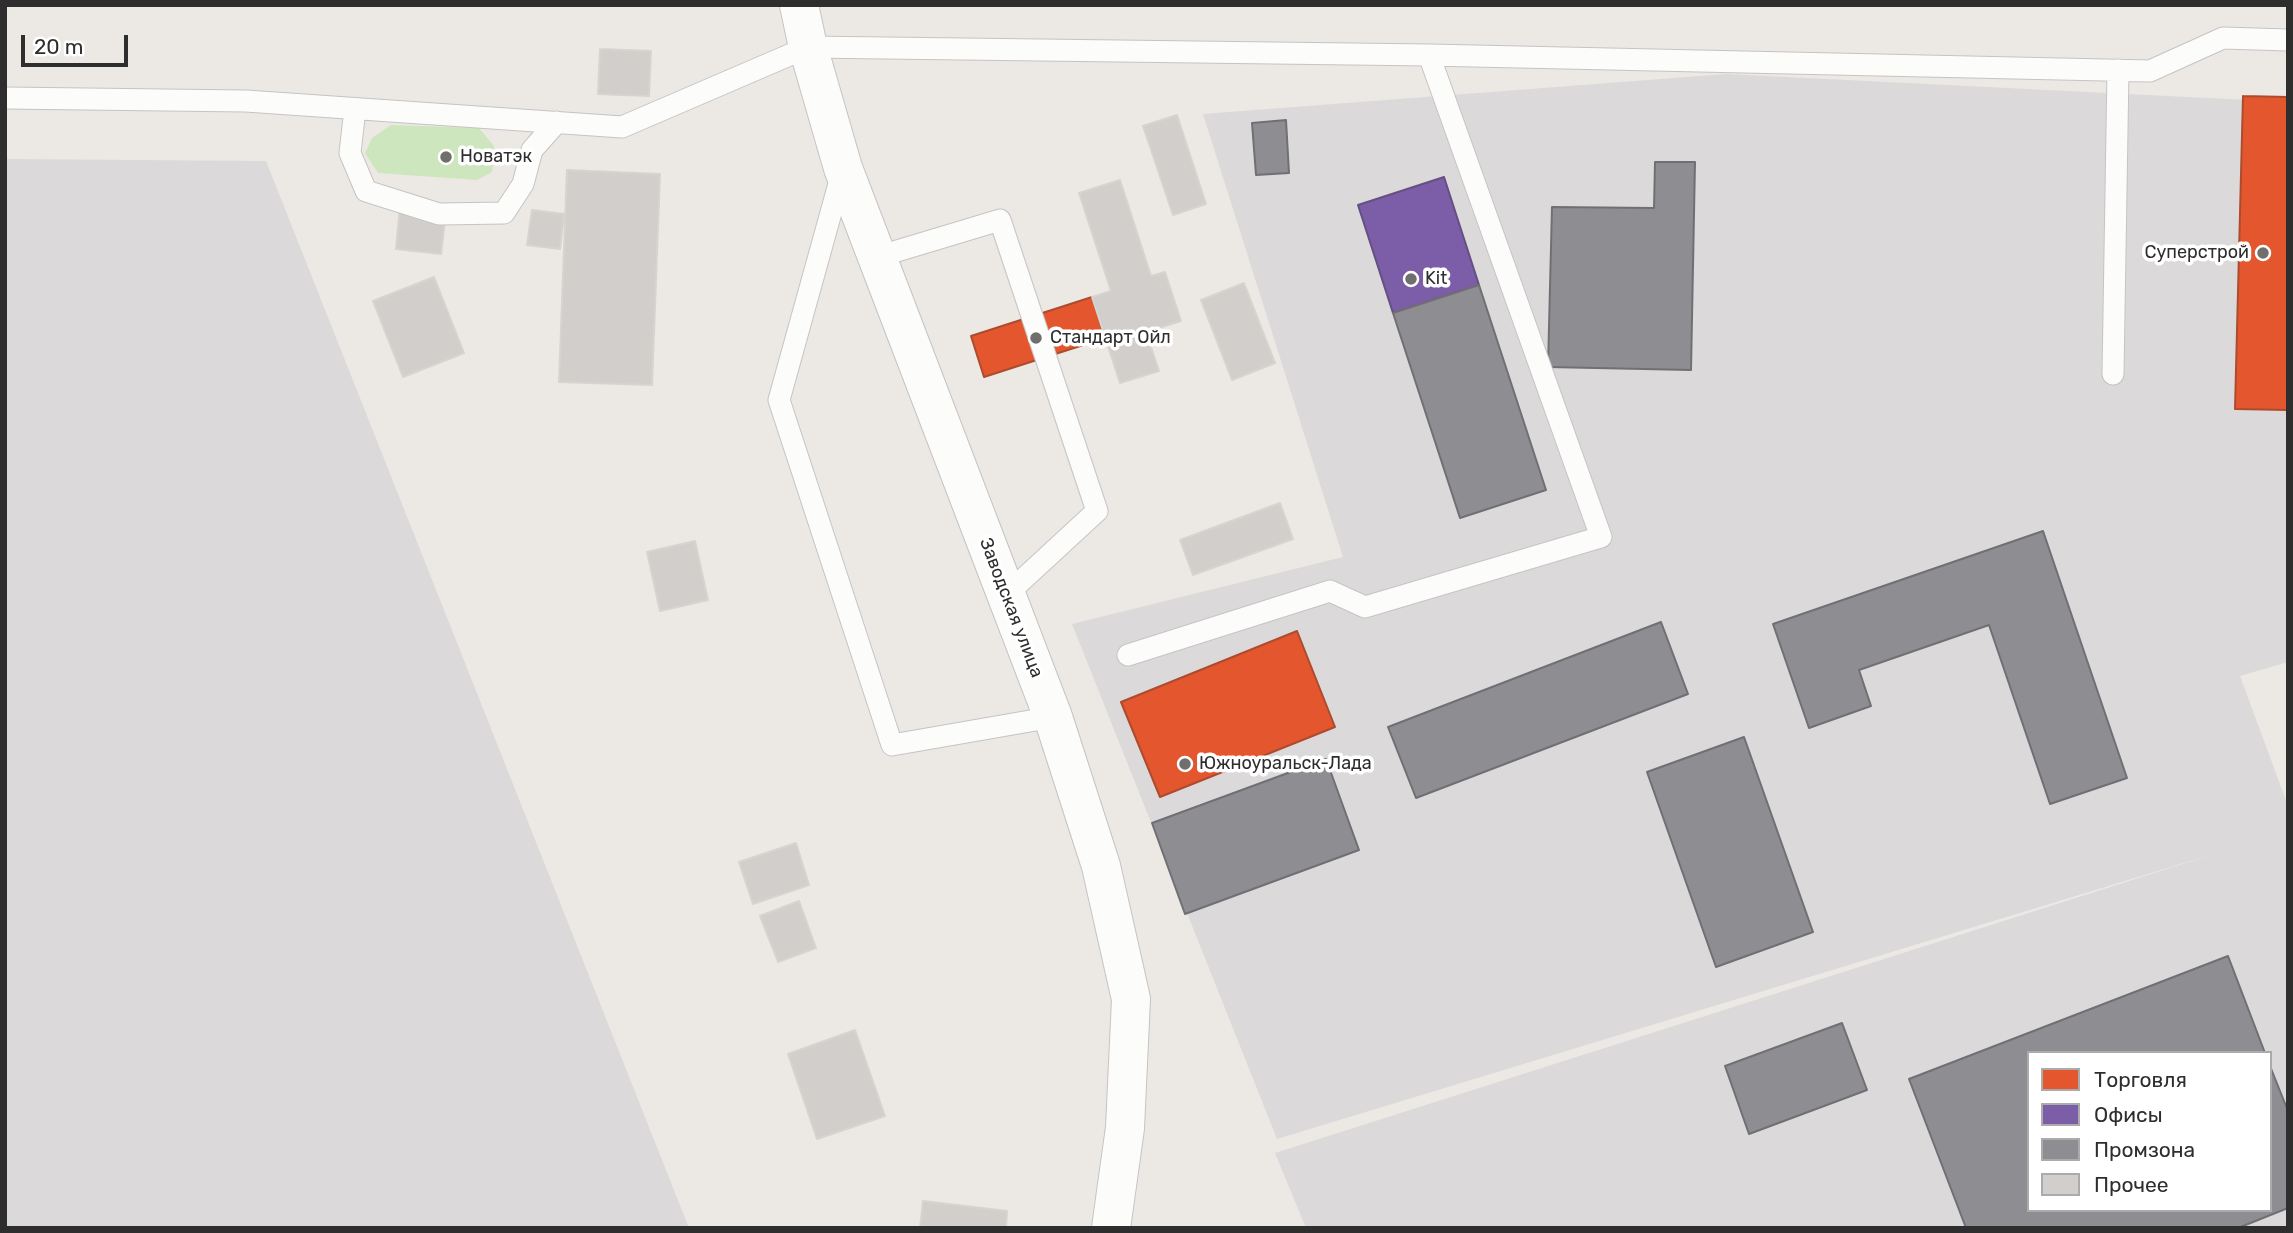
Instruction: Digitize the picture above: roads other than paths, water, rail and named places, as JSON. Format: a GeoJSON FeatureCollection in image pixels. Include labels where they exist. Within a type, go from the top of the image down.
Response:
{"type":"FeatureCollection","features":[{"type":"Feature","properties":{"kind":"street","name":"Заводская улица"},"geometry":{"type":"LineString","coordinates":[[799,5],[808,47],[843,168],[1053,717],[1101,866],[1131,999],[1125,1128],[1111,1228]]}},
{"type":"Feature","properties":{"kind":"lane"},"geometry":{"type":"LineString","coordinates":[[5,98],[246,101],[622,127],[808,47],[1429,55],[2150,71],[2223,38],[2288,40]]}},
{"type":"Feature","properties":{"kind":"lane"},"geometry":{"type":"LineString","coordinates":[[1128,655],[1330,592],[1365,607],[1601,537],[1429,55]]}},
{"type":"Feature","properties":{"kind":"lane"},"geometry":{"type":"LineString","coordinates":[[2113,374],[2118,70]]}},
{"type":"Feature","properties":{"kind":"lane"},"geometry":{"type":"LineString","coordinates":[[355,108],[350,153],[366,191],[439,214],[504,213],[523,184],[532,150],[557,122]]}},
{"type":"Feature","properties":{"kind":"lane"},"geometry":{"type":"LineString","coordinates":[[843,168],[779,400],[892,745],[1053,717]]}},
{"type":"Feature","properties":{"kind":"lane"},"geometry":{"type":"LineString","coordinates":[[877,257],[1000,220],[1097,511],[1006,595]]}},
{"type":"Feature","properties":{"kind":"place","name":"Новатэк"},"geometry":{"type":"Point","coordinates":[446,157]}},
{"type":"Feature","properties":{"kind":"place","name":"Суперстрой"},"geometry":{"type":"Point","coordinates":[2263,253]}},
{"type":"Feature","properties":{"kind":"place","name":"Kit"},"geometry":{"type":"Point","coordinates":[1411,279]}},
{"type":"Feature","properties":{"kind":"place","name":"Стандарт Ойл"},"geometry":{"type":"Point","coordinates":[1036,338]}},
{"type":"Feature","properties":{"kind":"place","name":"Южноуральск-Лада"},"geometry":{"type":"Point","coordinates":[1185,764]}}]}
